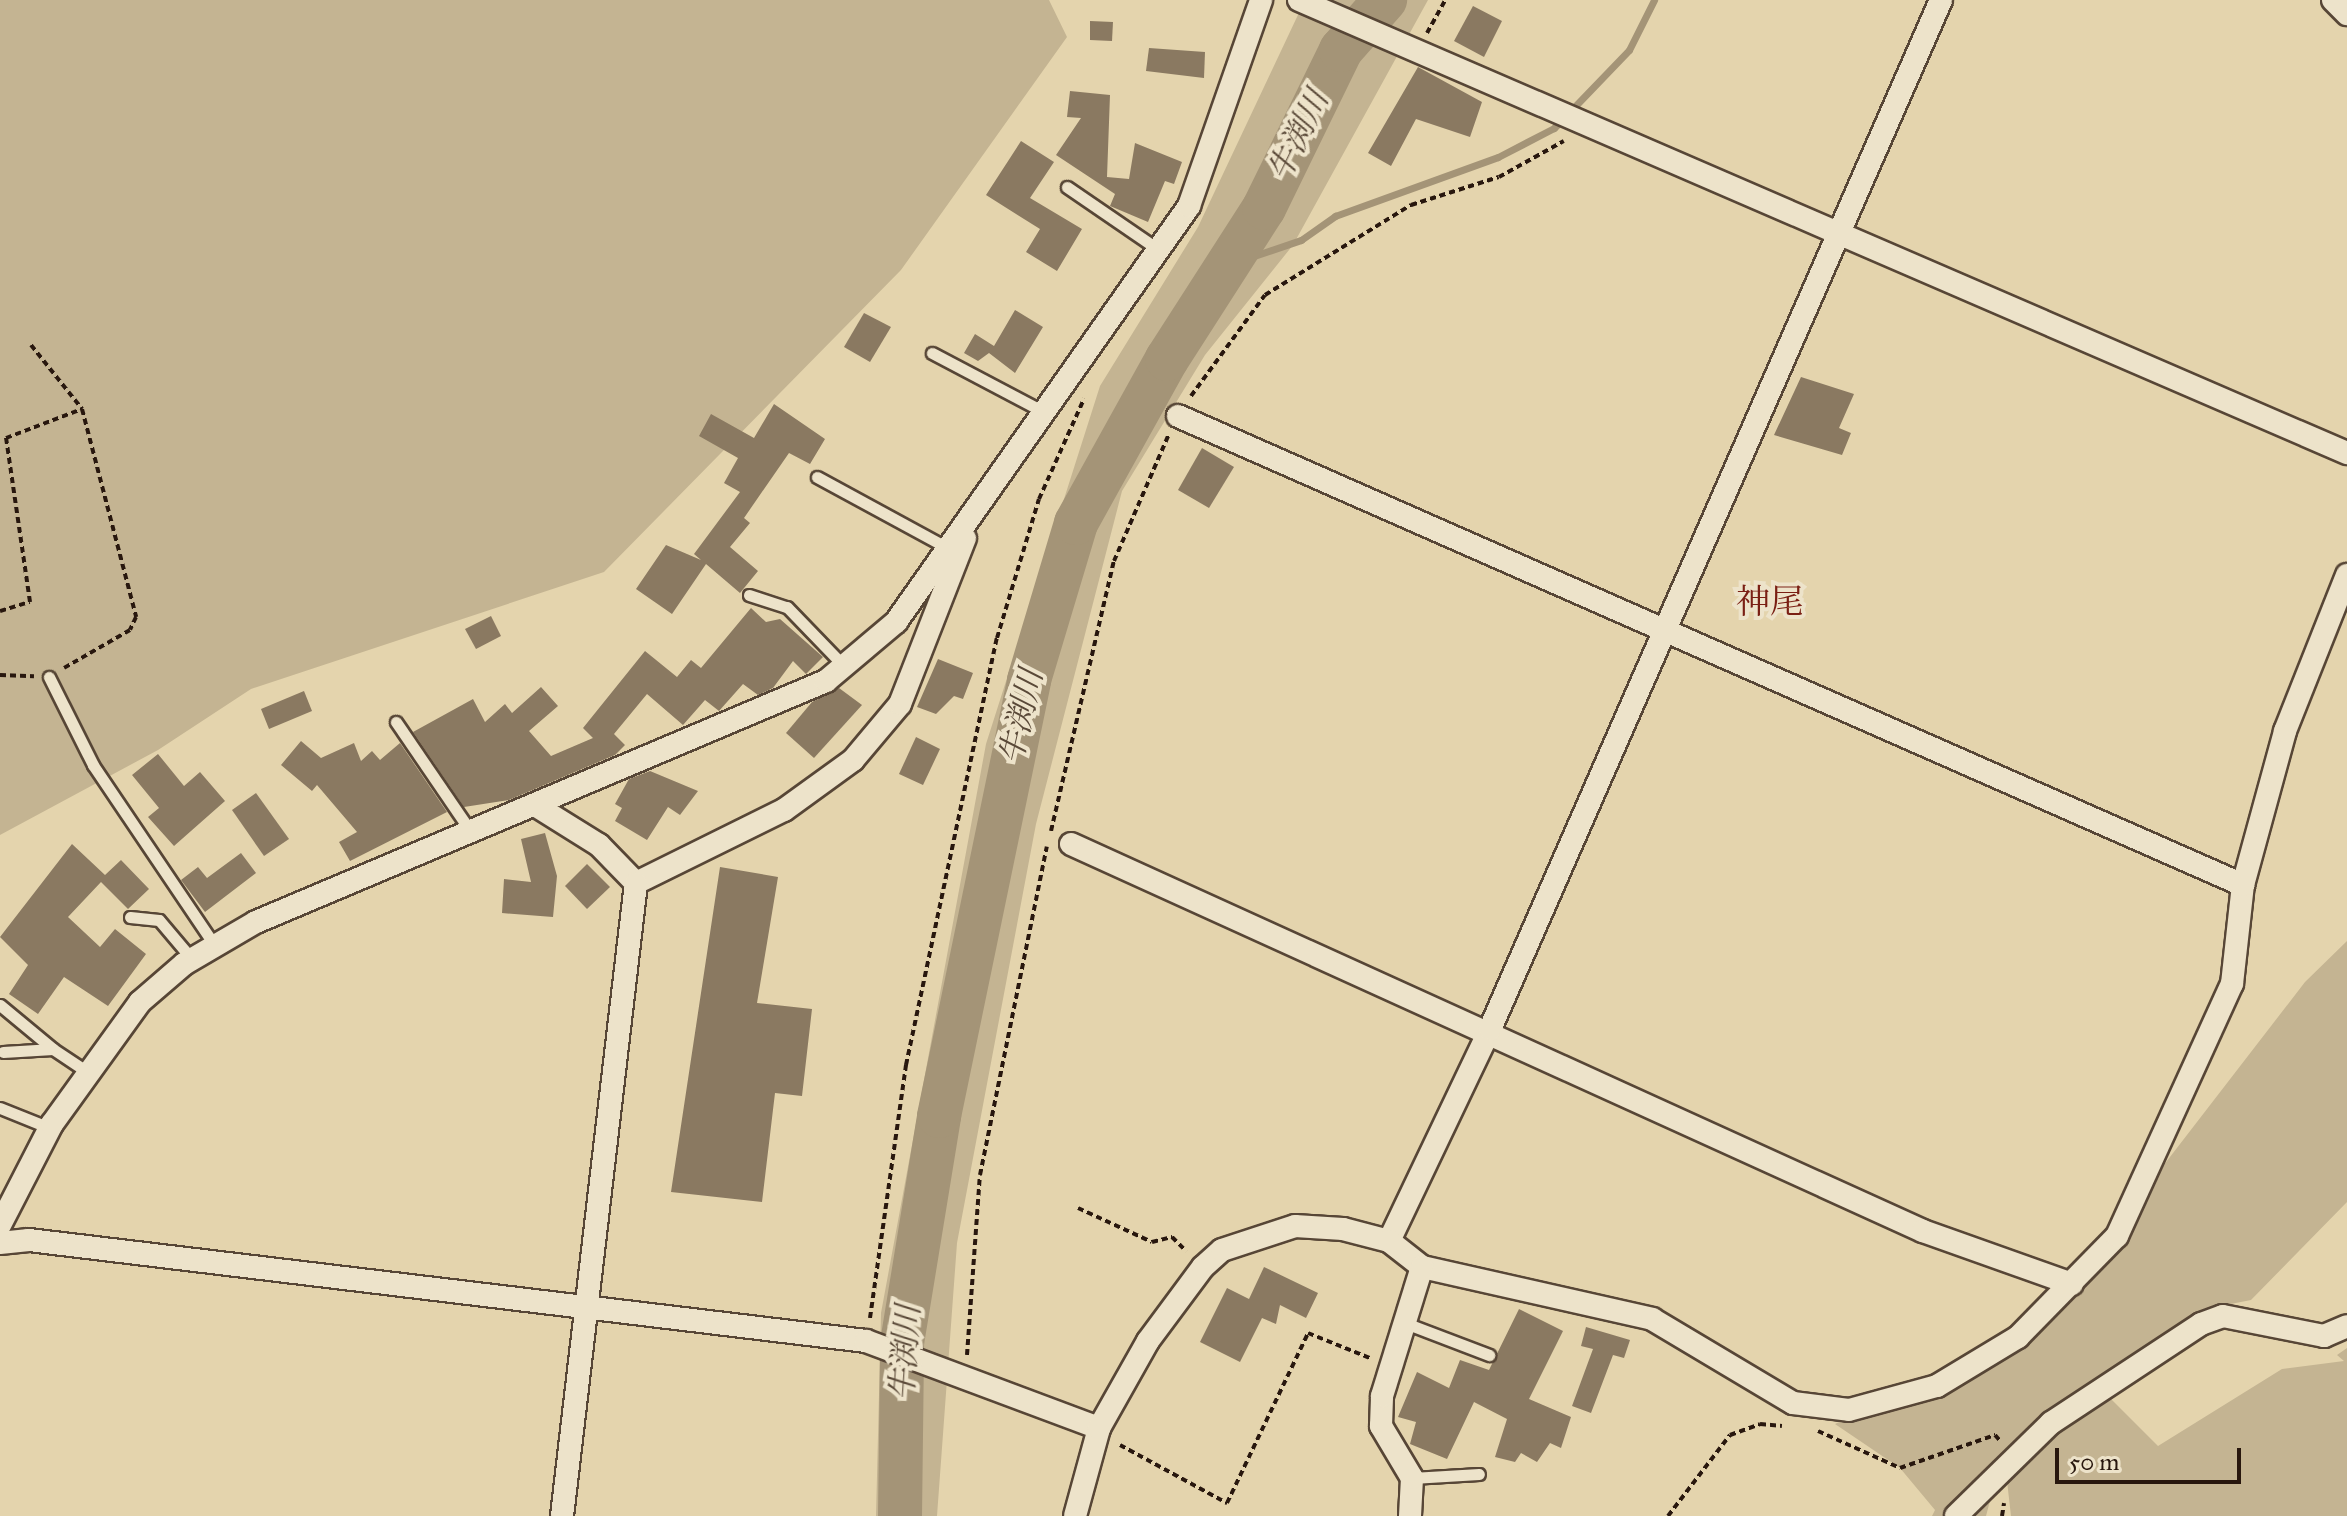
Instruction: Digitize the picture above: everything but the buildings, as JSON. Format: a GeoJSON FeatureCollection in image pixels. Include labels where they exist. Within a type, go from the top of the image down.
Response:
{"type":"FeatureCollection","features":[{"type":"Feature","properties":{"kind":"street"},"geometry":{"type":"LineString","coordinates":[[0,1225],[6,1201],[50,1128],[140,1002],[192,959],[469,829],[538,807],[845,667],[896,622],[976,510],[1040,410],[1160,251],[1189,206],[1261,0]]}},
{"type":"Feature","properties":{"kind":"street"},"geometry":{"type":"LineString","coordinates":[[1299,0],[2347,453]]}},
{"type":"Feature","properties":{"kind":"street"},"geometry":{"type":"LineString","coordinates":[[1389,1241],[1490,1029],[1941,0]]}},
{"type":"Feature","properties":{"kind":"street"},"geometry":{"type":"LineString","coordinates":[[2333,0],[2347,14]]}},
{"type":"Feature","properties":{"kind":"street"},"geometry":{"type":"LineString","coordinates":[[1178,416],[1663,634],[1890,726],[2243,885]]}},
{"type":"Feature","properties":{"kind":"street"},"geometry":{"type":"LineString","coordinates":[[636,883],[834,779],[880,731],[921,658],[976,510]]}},
{"type":"Feature","properties":{"kind":"street"},"geometry":{"type":"LineString","coordinates":[[1075,1516],[1099,1428],[1148,1341],[1203,1267],[1222,1250],[1295,1226],[1389,1241],[1422,1267],[1652,1319],[1793,1403],[1849,1410],[1937,1386],[2018,1337],[2117,1236],[2141,1191],[2232,984],[2243,885],[2285,731],[2347,575]]}},
{"type":"Feature","properties":{"kind":"street"},"geometry":{"type":"LineString","coordinates":[[538,807],[599,845],[636,883]]}},
{"type":"Feature","properties":{"kind":"street"},"geometry":{"type":"LineString","coordinates":[[1071,844],[1490,1029],[1923,1231],[2072,1284]]}},
{"type":"Feature","properties":{"kind":"street"},"geometry":{"type":"LineString","coordinates":[[562,1516],[636,883]]}},
{"type":"Feature","properties":{"kind":"street"},"geometry":{"type":"LineString","coordinates":[[0,1243],[29,1240],[872,1343],[961,1371],[1099,1428]]}},
{"type":"Feature","properties":{"kind":"street"},"geometry":{"type":"LineString","coordinates":[[1410,1516],[1412,1478],[1381,1426],[1391,1367],[1408,1324],[1422,1267]]}},
{"type":"Feature","properties":{"kind":"street"},"geometry":{"type":"LineString","coordinates":[[1956,1516],[2051,1423],[2201,1324],[2238,1318],[2324,1336],[2347,1326]]}},
{"type":"Feature","properties":{"kind":"lane"},"geometry":{"type":"LineString","coordinates":[[1067,187],[1160,251]]}},
{"type":"Feature","properties":{"kind":"lane"},"geometry":{"type":"LineString","coordinates":[[932,353],[1040,410]]}},
{"type":"Feature","properties":{"kind":"lane"},"geometry":{"type":"LineString","coordinates":[[817,477],[948,548]]}},
{"type":"Feature","properties":{"kind":"lane"},"geometry":{"type":"LineString","coordinates":[[749,595],[787,607],[845,667]]}},
{"type":"Feature","properties":{"kind":"lane"},"geometry":{"type":"LineString","coordinates":[[49,677],[93,765],[215,946]]}},
{"type":"Feature","properties":{"kind":"lane"},"geometry":{"type":"LineString","coordinates":[[396,722],[469,829]]}},
{"type":"Feature","properties":{"kind":"lane"},"geometry":{"type":"LineString","coordinates":[[130,917],[159,920],[192,959]]}},
{"type":"Feature","properties":{"kind":"lane"},"geometry":{"type":"LineString","coordinates":[[0,1005],[53,1049],[89,1073]]}},
{"type":"Feature","properties":{"kind":"lane"},"geometry":{"type":"LineString","coordinates":[[3,1052],[53,1049]]}},
{"type":"Feature","properties":{"kind":"lane"},"geometry":{"type":"LineString","coordinates":[[0,1108],[50,1128]]}},
{"type":"Feature","properties":{"kind":"lane"},"geometry":{"type":"LineString","coordinates":[[1408,1324],[1489,1355]]}},
{"type":"Feature","properties":{"kind":"lane"},"geometry":{"type":"LineString","coordinates":[[1412,1478],[1479,1474]]}},
{"type":"Feature","properties":{"kind":"path"},"geometry":{"type":"LineString","coordinates":[[1408,45],[1445,0]]}},
{"type":"Feature","properties":{"kind":"path"},"geometry":{"type":"LineString","coordinates":[[961,1371],[980,1175],[1008,1014],[1114,561],[1178,416],[1265,295],[1411,205],[1499,177],[1584,122]]}},
{"type":"Feature","properties":{"kind":"path"},"geometry":{"type":"LineString","coordinates":[[0,675],[49,677],[130,630],[136,617],[82,409],[31,345]]}},
{"type":"Feature","properties":{"kind":"path"},"geometry":{"type":"LineString","coordinates":[[872,1343],[906,1065],[997,638],[1039,499],[1088,387]]}},
{"type":"Feature","properties":{"kind":"path"},"geometry":{"type":"LineString","coordinates":[[0,611],[30,602],[6,438],[82,409]]}},
{"type":"Feature","properties":{"kind":"path"},"geometry":{"type":"LineString","coordinates":[[1078,1208],[1152,1242],[1172,1237],[1203,1267]]}},
{"type":"Feature","properties":{"kind":"path"},"geometry":{"type":"LineString","coordinates":[[1108,1456],[1112,1440],[1227,1503],[1308,1333],[1391,1367]]}},
{"type":"Feature","properties":{"kind":"path"},"geometry":{"type":"LineString","coordinates":[[1668,1516],[1730,1435],[1760,1424],[1786,1426]]}},
{"type":"Feature","properties":{"kind":"path"},"geometry":{"type":"LineString","coordinates":[[1813,1429],[1900,1468],[1995,1435],[2016,1456]]}},
{"type":"Feature","properties":{"kind":"shaded area"},"geometry":{"type":"Polygon","coordinates":[[[0,0],[1049,0],[1067,37],[901,270],[604,572],[251,689],[158,750],[0,835],[0,0]]]}},
{"type":"Feature","properties":{"kind":"shaded area"},"geometry":{"type":"Polygon","coordinates":[[[1305,0],[1428,0],[1293,245],[1205,355],[1122,491],[1036,824],[957,1243],[937,1516],[876,1516],[881,1313],[986,744],[1100,386],[1198,227],[1305,0]]]}},
{"type":"Feature","properties":{"kind":"shaded area"},"geometry":{"type":"Polygon","coordinates":[[[2347,941],[2347,1202],[2251,1300],[2205,1309],[2033,1430],[1995,1482],[1986,1516],[1932,1516],[1935,1510],[1900,1468],[1835,1424],[2025,1331],[2072,1284],[2305,982],[2347,941]]]}},
{"type":"Feature","properties":{"kind":"shaded area"},"geometry":{"type":"Polygon","coordinates":[[[2347,1348],[2347,1516],[2011,1516],[2007,1481],[2101,1389],[2158,1446],[2282,1369],[2344,1361],[2337,1355],[2347,1348]]]}},
{"type":"Feature","properties":{"kind":"waterway","name":"牛渕川"},"geometry":{"type":"LineString","coordinates":[[900,1516],[902,1343],[939,1116],[1029,680],[1076,523],[1167,359],[1264,208],[1341,50],[1385,0]]}},
{"type":"Feature","properties":{"kind":"waterway"},"geometry":{"type":"LineString","coordinates":[[1235,249],[1254,256],[1301,240],[1335,216],[1498,157],[1554,128],[1629,50],[1654,0]]}},
{"type":"Feature","properties":{"kind":"district","name":"神尾"},"geometry":{"type":"Point","coordinates":[1770,602]}}]}
